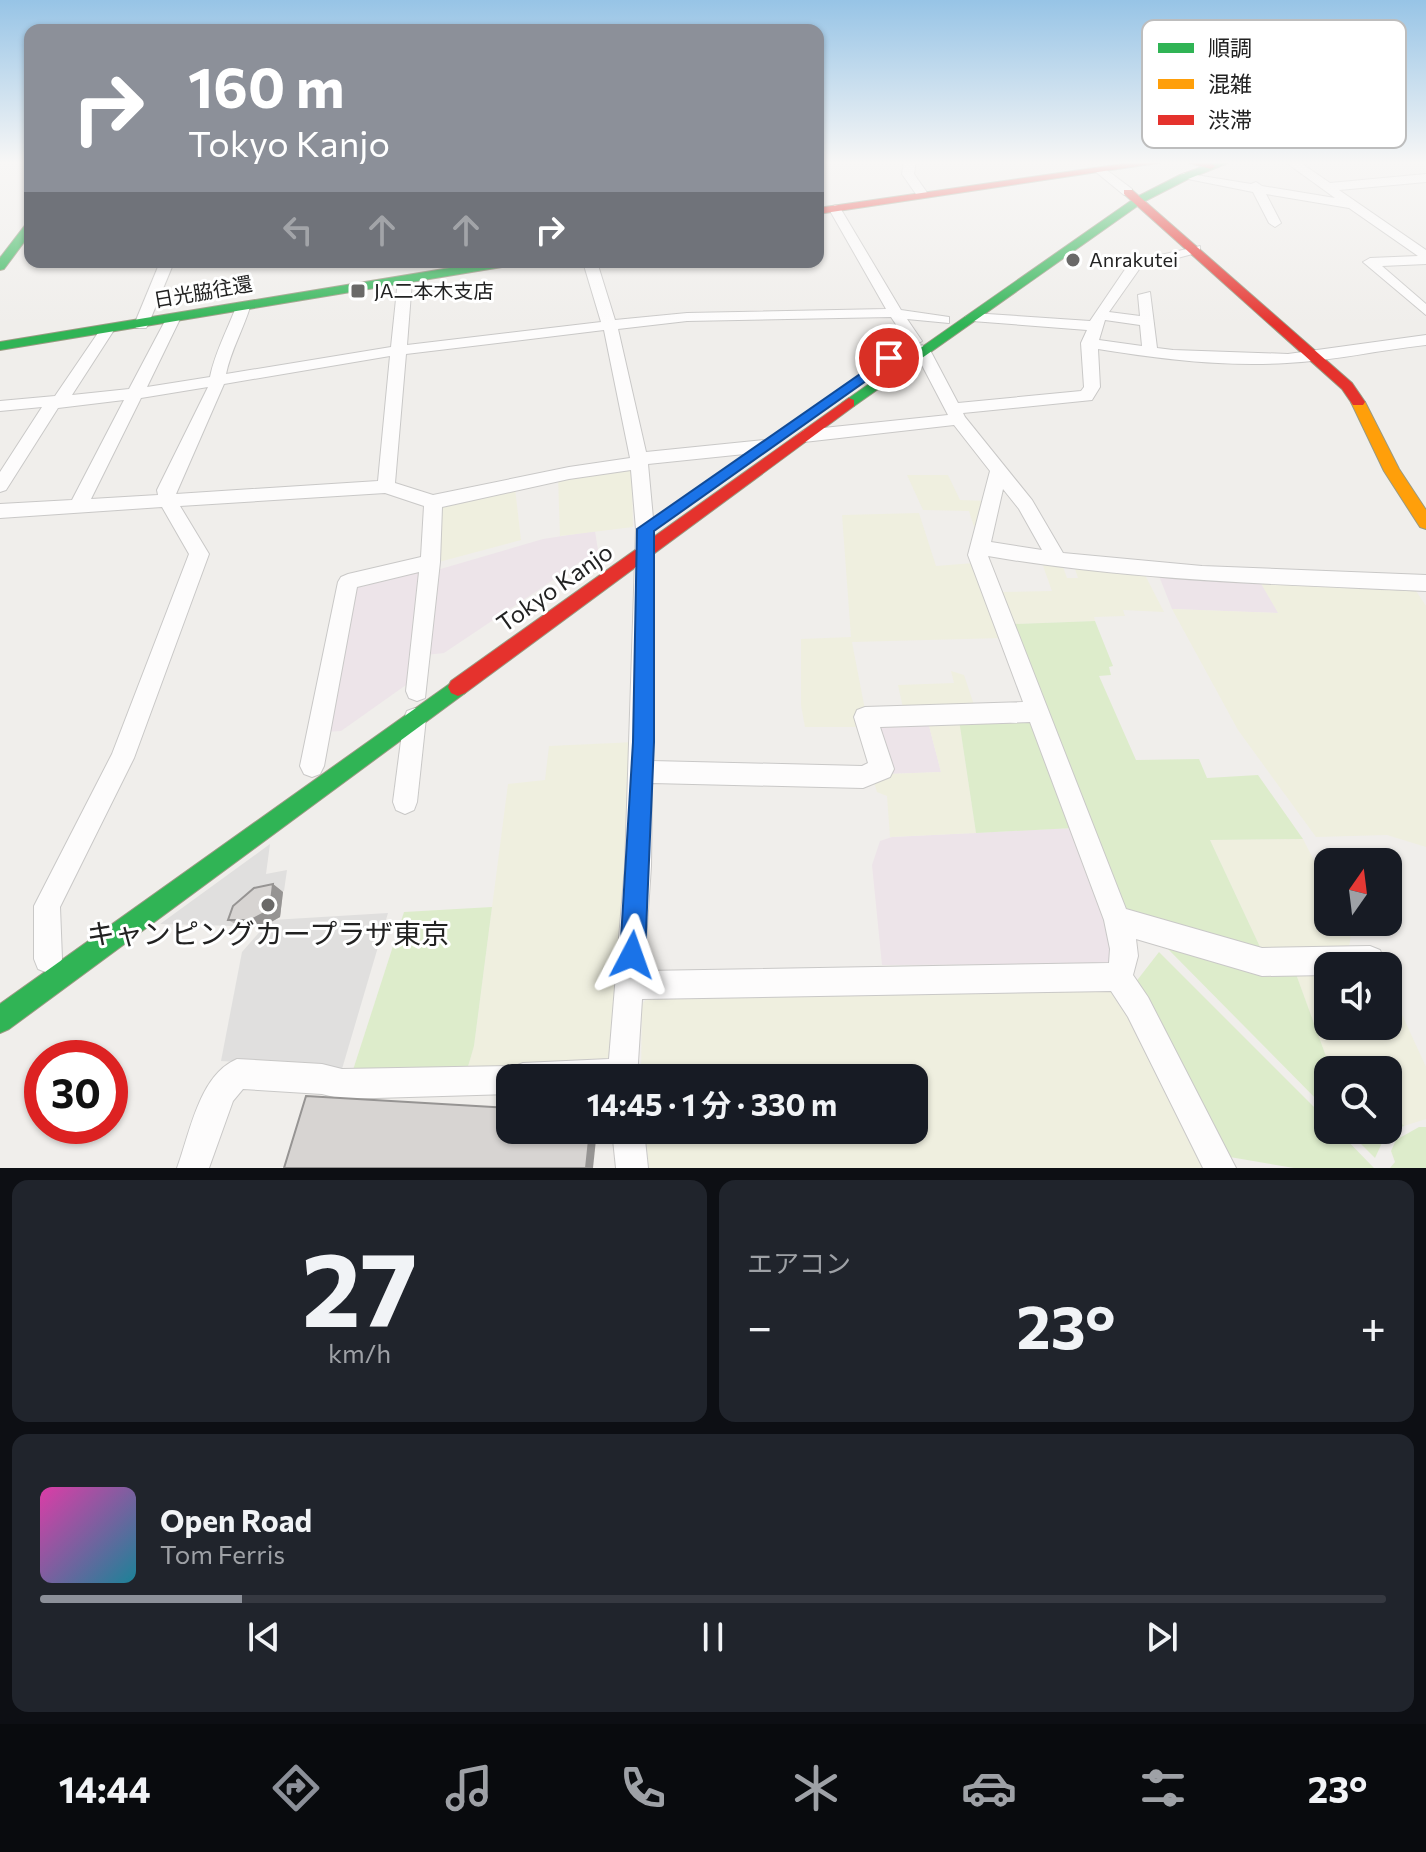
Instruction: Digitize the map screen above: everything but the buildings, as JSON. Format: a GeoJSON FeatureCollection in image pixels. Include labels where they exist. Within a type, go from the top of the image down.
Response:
{"type":"FeatureCollection","features":[{"type":"Feature","properties":{"kind":"main road","name":"Tokyo Kanjo"},"geometry":{"type":"LineString","coordinates":[[0,1020],[412,703],[643,555],[804,436],[918,346],[944,320],[1103,216]]}},
{"type":"Feature","properties":{"kind":"main road","name":"Tokyo Kanjo"},"geometry":{"type":"LineString","coordinates":[[544,601],[764,446],[918,346],[972,317],[1107,216]]}},
{"type":"Feature","properties":{"kind":"main road"},"geometry":{"type":"LineString","coordinates":[[1156,216],[1316,356],[1361,403],[1392,471],[1426,523]]}},
{"type":"Feature","properties":{"kind":"main road"},"geometry":{"type":"LineString","coordinates":[[0,266],[24,237]]}},
{"type":"Feature","properties":{"kind":"main road","name":"日光脇往還"},"geometry":{"type":"LineString","coordinates":[[0,346],[141,325],[401,274],[454,268]]}},
{"type":"Feature","properties":{"kind":"main road","name":"Tokyo Kanjo"},"geometry":{"type":"LineString","coordinates":[[412,703],[442,673]]}},
{"type":"Feature","properties":{"kind":"main road"},"geometry":{"type":"LineString","coordinates":[[306,771],[335,749]]}},
{"type":"Feature","properties":{"kind":"main road"},"geometry":{"type":"LineString","coordinates":[[42,963],[73,940]]}},
{"type":"Feature","properties":{"kind":"street"},"geometry":{"type":"LineString","coordinates":[[832,216],[862,246],[893,313],[918,346],[955,414],[1026,505],[1058,562]]}},
{"type":"Feature","properties":{"kind":"street"},"geometry":{"type":"LineString","coordinates":[[1271,216],[1275,223]]}},
{"type":"Feature","properties":{"kind":"street"},"geometry":{"type":"LineString","coordinates":[[1368,216],[1426,258]]}},
{"type":"Feature","properties":{"kind":"street"},"geometry":{"type":"LineString","coordinates":[[804,436],[1086,396],[1092,387],[1089,343],[1096,321],[1135,265],[1195,249]]}},
{"type":"Feature","properties":{"kind":"street"},"geometry":{"type":"LineString","coordinates":[[1426,258],[1370,262],[1426,311]]}},
{"type":"Feature","properties":{"kind":"street"},"geometry":{"type":"LineString","coordinates":[[141,325],[165,268]]}},
{"type":"Feature","properties":{"kind":"street"},"geometry":{"type":"LineString","coordinates":[[592,268],[610,326],[639,461],[645,529],[642,772],[623,1064]]}},
{"type":"Feature","properties":{"kind":"street"},"geometry":{"type":"LineString","coordinates":[[386,487],[401,274]]}},
{"type":"Feature","properties":{"kind":"street"},"geometry":{"type":"LineString","coordinates":[[1145,295],[1150,353]]}},
{"type":"Feature","properties":{"kind":"street"},"geometry":{"type":"LineString","coordinates":[[42,963],[47,906],[122,758],[199,554],[168,502],[166,490],[214,395],[223,351],[234,334],[243,307]]}},
{"type":"Feature","properties":{"kind":"street"},"geometry":{"type":"LineString","coordinates":[[0,406],[135,394],[398,350],[687,317],[893,313],[944,320]]}},
{"type":"Feature","properties":{"kind":"street"},"geometry":{"type":"LineString","coordinates":[[972,317],[1148,322]]}},
{"type":"Feature","properties":{"kind":"street"},"geometry":{"type":"LineString","coordinates":[[78,507],[173,319]]}},
{"type":"Feature","properties":{"kind":"street"},"geometry":{"type":"LineString","coordinates":[[0,486],[107,330]]}},
{"type":"Feature","properties":{"kind":"street"},"geometry":{"type":"LineString","coordinates":[[1089,343],[1150,353],[1216,357],[1316,356],[1426,340]]}},
{"type":"Feature","properties":{"kind":"street"},"geometry":{"type":"LineString","coordinates":[[0,511],[386,487],[433,502],[639,461],[764,446]]}},
{"type":"Feature","properties":{"kind":"street"},"geometry":{"type":"LineString","coordinates":[[630,985],[1117,976],[1124,968],[1124,946],[1117,920],[978,555],[999,470]]}},
{"type":"Feature","properties":{"kind":"street"},"geometry":{"type":"LineString","coordinates":[[405,802],[412,703],[430,562],[433,502]]}},
{"type":"Feature","properties":{"kind":"street"},"geometry":{"type":"LineString","coordinates":[[980,547],[1058,562],[1426,583]]}},
{"type":"Feature","properties":{"kind":"street"},"geometry":{"type":"LineString","coordinates":[[306,771],[321,703],[340,644],[348,582],[430,562]]}},
{"type":"Feature","properties":{"kind":"street"},"geometry":{"type":"LineString","coordinates":[[642,772],[863,777],[882,769],[865,717],[1037,712]]}},
{"type":"Feature","properties":{"kind":"street"},"geometry":{"type":"LineString","coordinates":[[1117,920],[1262,962],[1314,961]]}},
{"type":"Feature","properties":{"kind":"street"},"geometry":{"type":"LineString","coordinates":[[1117,976],[1138,1007],[1220,1168]]}},
{"type":"Feature","properties":{"kind":"street"},"geometry":{"type":"LineString","coordinates":[[193,1168],[221,1091],[237,1074],[322,1079],[342,1084],[496,1079]]}},
{"type":"Feature","properties":{"kind":"street"},"geometry":{"type":"LineString","coordinates":[[629,1144],[632,1168]]}},
{"type":"Feature","properties":{"kind":"shaded area"},"geometry":{"type":"Polygon","coordinates":[[[595,531],[598,550],[444,653],[425,655],[437,570],[543,539],[595,531]]]}},
{"type":"Feature","properties":{"kind":"shaded area"},"geometry":{"type":"Polygon","coordinates":[[[426,570],[413,680],[341,731],[324,732],[353,589],[426,570]]]}},
{"type":"Feature","properties":{"kind":"shaded area"},"geometry":{"type":"Polygon","coordinates":[[[1159,576],[1259,580],[1279,613],[1172,609],[1159,576]]]}},
{"type":"Feature","properties":{"kind":"shaded area"},"geometry":{"type":"Polygon","coordinates":[[[928,722],[941,772],[890,774],[875,724],[928,722]]]}},
{"type":"Feature","properties":{"kind":"shaded area"},"geometry":{"type":"Polygon","coordinates":[[[1074,828],[1117,954],[1111,964],[882,965],[872,865],[880,841],[892,837],[1074,828]]]}},
{"type":"Feature","properties":{"kind":"shaded area"},"geometry":{"type":"Polygon","coordinates":[[[270,844],[266,874],[287,870],[284,891],[264,893],[240,914],[235,926],[160,924],[270,844]]]}},
{"type":"Feature","properties":{"kind":"shaded area"},"geometry":{"type":"Polygon","coordinates":[[[388,913],[342,1069],[221,1061],[242,952],[272,920],[388,913]]]}},
{"type":"Feature","properties":{"kind":"green space"},"geometry":{"type":"Polygon","coordinates":[[[629,468],[632,471],[633,527],[560,536],[558,477],[629,468]]]}},
{"type":"Feature","properties":{"kind":"green space"},"geometry":{"type":"Polygon","coordinates":[[[907,475],[948,475],[960,500],[988,501],[978,539],[969,511],[923,510],[907,475]]]}},
{"type":"Feature","properties":{"kind":"green space"},"geometry":{"type":"Polygon","coordinates":[[[515,488],[521,540],[435,563],[439,507],[515,488]]]}},
{"type":"Feature","properties":{"kind":"green space"},"geometry":{"type":"Polygon","coordinates":[[[919,513],[936,566],[974,563],[1003,638],[852,642],[865,710],[861,727],[805,727],[801,705],[801,639],[851,637],[842,515],[919,513]]]}},
{"type":"Feature","properties":{"kind":"green space"},"geometry":{"type":"Polygon","coordinates":[[[1042,563],[1063,567],[1067,578],[1078,578],[1075,569],[1145,575],[1164,612],[1123,610],[1125,616],[1094,617],[1095,621],[1014,624],[1000,592],[1052,591],[1042,563]]]}},
{"type":"Feature","properties":{"kind":"green space"},"geometry":{"type":"Polygon","coordinates":[[[1259,580],[1414,588],[1426,606],[1426,847],[1387,835],[1316,837],[1238,730],[1172,609],[1278,613],[1259,580]]]}},
{"type":"Feature","properties":{"kind":"green space"},"geometry":{"type":"Polygon","coordinates":[[[1095,621],[1113,666],[1109,667],[1111,675],[1099,676],[1136,760],[1199,759],[1207,778],[1258,775],[1303,839],[1210,840],[1261,949],[1132,915],[1124,907],[1014,624],[1095,621]]]}},
{"type":"Feature","properties":{"kind":"green space"},"geometry":{"type":"Polygon","coordinates":[[[951,671],[964,675],[975,708],[903,708],[898,685],[954,683],[951,671]]]}},
{"type":"Feature","properties":{"kind":"green space"},"geometry":{"type":"Polygon","coordinates":[[[1027,717],[1036,723],[1074,828],[976,833],[959,720],[1027,717]]]}},
{"type":"Feature","properties":{"kind":"green space"},"geometry":{"type":"Polygon","coordinates":[[[959,720],[976,833],[890,837],[887,796],[877,792],[873,779],[887,774],[941,772],[928,722],[959,720]]]}},
{"type":"Feature","properties":{"kind":"green space"},"geometry":{"type":"Polygon","coordinates":[[[636,742],[616,1060],[496,1064],[496,1068],[467,1070],[474,1046],[508,784],[545,780],[549,746],[636,742]]]}},
{"type":"Feature","properties":{"kind":"green space"},"geometry":{"type":"Polygon","coordinates":[[[1303,839],[1314,861],[1314,936],[1351,936],[1349,948],[1261,949],[1210,840],[1303,839]]]}},
{"type":"Feature","properties":{"kind":"green space"},"geometry":{"type":"Polygon","coordinates":[[[492,907],[474,1046],[467,1070],[353,1070],[404,912],[492,907]]]}},
{"type":"Feature","properties":{"kind":"green space"},"geometry":{"type":"Polygon","coordinates":[[[1164,945],[1296,974],[1314,1023],[1314,1040],[1320,1040],[1326,1056],[1314,1056],[1314,1097],[1164,945]]]}},
{"type":"Feature","properties":{"kind":"green space"},"geometry":{"type":"Polygon","coordinates":[[[1159,952],[1314,1107],[1314,1144],[1351,1144],[1374,1168],[1294,1168],[1224,1156],[1135,983],[1159,952]]]}},
{"type":"Feature","properties":{"kind":"green space"},"geometry":{"type":"Polygon","coordinates":[[[1314,973],[1314,1023],[1296,974],[1314,973]]]}},
{"type":"Feature","properties":{"kind":"green space"},"geometry":{"type":"Polygon","coordinates":[[[1109,988],[1127,1001],[1211,1168],[649,1168],[646,1144],[928,1144],[928,1064],[641,1064],[642,1004],[651,994],[1109,988]]]}},
{"type":"Feature","properties":{"kind":"green space"},"geometry":{"type":"Polygon","coordinates":[[[1402,1015],[1426,1067],[1426,1119],[1404,1126],[1402,1124],[1402,1056],[1326,1056],[1320,1040],[1402,1040],[1402,1015]]]}},
{"type":"Feature","properties":{"kind":"green space"},"geometry":{"type":"Polygon","coordinates":[[[1419,1127],[1426,1127],[1426,1168],[1390,1168],[1395,1162],[1391,1151],[1394,1144],[1402,1144],[1402,1137],[1419,1127]]]}},
{"type":"Feature","properties":{"kind":"green space"},"geometry":{"type":"Polygon","coordinates":[[[1361,1144],[1381,1144],[1375,1158],[1361,1144]]]}},
{"type":"Feature","properties":{"kind":"traffic: fast"},"geometry":{"type":"LineString","coordinates":[[849,403],[1117,216]]}},
{"type":"Feature","properties":{"kind":"traffic: fast"},"geometry":{"type":"LineString","coordinates":[[0,266],[24,234]]}},
{"type":"Feature","properties":{"kind":"traffic: fast"},"geometry":{"type":"LineString","coordinates":[[0,346],[472,268]]}},
{"type":"Feature","properties":{"kind":"traffic: fast"},"geometry":{"type":"LineString","coordinates":[[0,1020],[458,687]]}},
{"type":"Feature","properties":{"kind":"traffic: slow"},"geometry":{"type":"LineString","coordinates":[[1358,402],[1392,471],[1426,523]]}},
{"type":"Feature","properties":{"kind":"traffic: jam"},"geometry":{"type":"LineString","coordinates":[[1155,216],[1347,386],[1358,402]]}},
{"type":"Feature","properties":{"kind":"traffic: jam"},"geometry":{"type":"LineString","coordinates":[[458,687],[849,403]]}},
{"type":"Feature","properties":{"kind":"place","name":"Anrakutei"},"geometry":{"type":"Point","coordinates":[1073,260]}},
{"type":"Feature","properties":{"kind":"place","name":"JA二本木支店"},"geometry":{"type":"Point","coordinates":[358,291]}},
{"type":"Feature","properties":{"kind":"place","name":"キャンピングカープラザ東京"},"geometry":{"type":"Point","coordinates":[268,905]}},
{"type":"Feature","properties":{"kind":"route"},"geometry":{"type":"LineString","coordinates":[[632,955],[643,742],[645,529],[889,358]]}}]}
